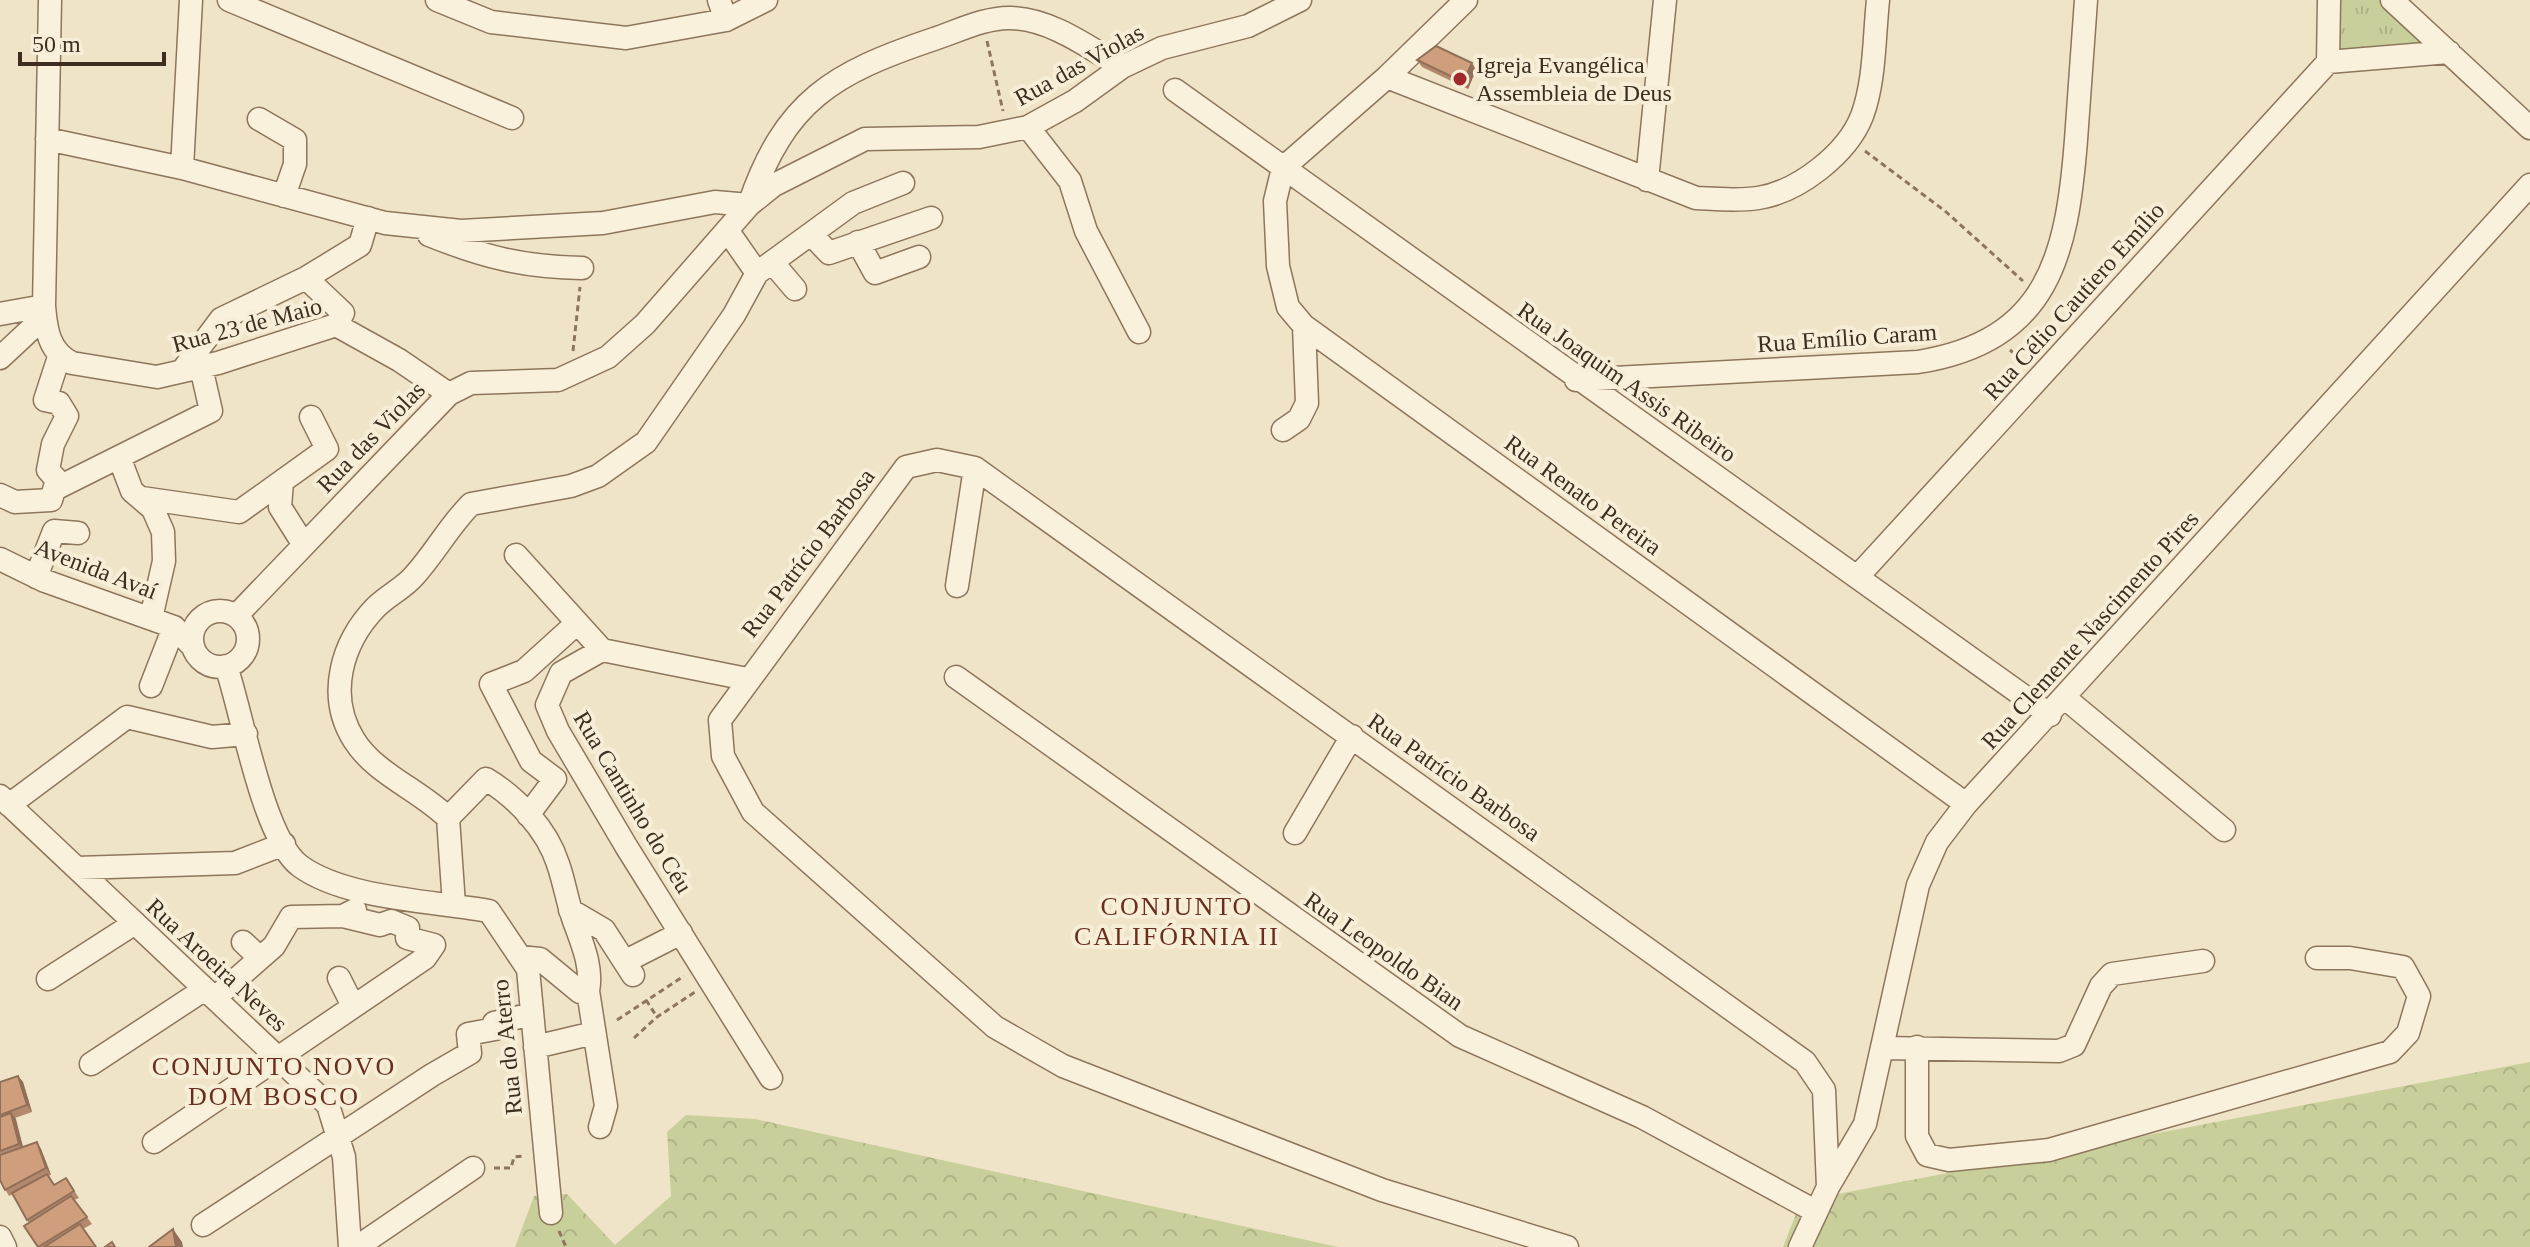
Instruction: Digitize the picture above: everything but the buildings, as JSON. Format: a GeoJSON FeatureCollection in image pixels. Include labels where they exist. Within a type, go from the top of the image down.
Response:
{"type":"FeatureCollection","features":[{"type":"Feature","properties":{"kind":"street"},"geometry":{"type":"LineString","coordinates":[[0,495],[15,502],[51,500],[57,480],[48,470],[49,461],[67,416],[59,403],[45,400],[55,350],[44,311],[50,0]]}},
{"type":"Feature","properties":{"kind":"street"},"geometry":{"type":"LineString","coordinates":[[182,168],[191,0]]}},
{"type":"Feature","properties":{"kind":"street"},"geometry":{"type":"LineString","coordinates":[[229,0],[512,118]]}},
{"type":"Feature","properties":{"kind":"street"},"geometry":{"type":"LineString","coordinates":[[437,0],[491,22],[626,38],[766,0]]}},
{"type":"Feature","properties":{"kind":"street","name":"Rua das Violas"},"geometry":{"type":"LineString","coordinates":[[240,620],[272,579],[449,394],[471,383],[558,380],[608,357],[645,324],[749,205],[774,185],[865,139],[979,137],[1018,129],[1075,101],[1122,67],[1162,48],[1248,26],[1300,0]]}},
{"type":"Feature","properties":{"kind":"street"},"geometry":{"type":"LineString","coordinates":[[1283,168],[1387,77],[1466,0]]}},
{"type":"Feature","properties":{"kind":"street"},"geometry":{"type":"LineString","coordinates":[[1647,180],[1665,0]]}},
{"type":"Feature","properties":{"kind":"street"},"geometry":{"type":"LineString","coordinates":[[1387,77],[1696,198],[1730,201],[1761,198],[1808,176],[1835,154],[1861,119],[1868,91],[1878,0]]}},
{"type":"Feature","properties":{"kind":"street","name":"Rua Emílio Caram"},"geometry":{"type":"LineString","coordinates":[[1576,380],[1918,362],[1959,356],[1995,337],[2015,321],[2037,294],[2057,257],[2068,215],[2086,0]]}},
{"type":"Feature","properties":{"kind":"street"},"geometry":{"type":"LineString","coordinates":[[2329,0],[2328,62],[2449,52]]}},
{"type":"Feature","properties":{"kind":"street"},"geometry":{"type":"LineString","coordinates":[[2392,0],[2530,128]]}},
{"type":"Feature","properties":{"kind":"street"},"geometry":{"type":"LineString","coordinates":[[47,139],[182,168],[403,225],[461,231],[603,223],[715,202],[749,205],[762,167],[795,116],[823,88],[879,58],[983,23],[1010,18],[1051,27],[1122,67]]}},
{"type":"Feature","properties":{"kind":"street","name":"Rua Célio Cautiero Emílio"},"geometry":{"type":"LineString","coordinates":[[1859,575],[2328,62]]}},
{"type":"Feature","properties":{"kind":"street","name":"Rua Joaquim Assis Ribeiro"},"geometry":{"type":"LineString","coordinates":[[1175,90],[1576,380],[1859,575],[2057,706],[2224,830]]}},
{"type":"Feature","properties":{"kind":"street"},"geometry":{"type":"LineString","coordinates":[[259,119],[295,140],[295,164],[284,196]]}},
{"type":"Feature","properties":{"kind":"street"},"geometry":{"type":"LineString","coordinates":[[1018,129],[1070,181],[1086,231],[1139,332]]}},
{"type":"Feature","properties":{"kind":"street","name":"Rua Renato Pereira"},"geometry":{"type":"LineString","coordinates":[[1283,168],[1275,201],[1278,266],[1288,307],[1304,326],[1966,804]]}},
{"type":"Feature","properties":{"kind":"street"},"geometry":{"type":"LineString","coordinates":[[448,818],[380,767],[354,741],[343,712],[338,676],[355,632],[378,605],[411,581],[471,504],[585,481],[598,476],[646,442],[765,268],[853,203],[903,183]]}},
{"type":"Feature","properties":{"kind":"street","name":"Rua Clemente Nascimento Pires"},"geometry":{"type":"LineString","coordinates":[[1828,1187],[1865,1124],[1918,885],[1937,842],[1966,804],[2530,185]]}},
{"type":"Feature","properties":{"kind":"street"},"geometry":{"type":"LineString","coordinates":[[55,489],[211,411],[191,369],[221,319],[306,278],[360,245],[368,218]]}},
{"type":"Feature","properties":{"kind":"street"},"geometry":{"type":"LineString","coordinates":[[811,234],[829,253],[931,218]]}},
{"type":"Feature","properties":{"kind":"street"},"geometry":{"type":"LineString","coordinates":[[403,225],[482,257],[530,267],[582,268]]}},
{"type":"Feature","properties":{"kind":"street"},"geometry":{"type":"LineString","coordinates":[[727,230],[765,268],[795,289]]}},
{"type":"Feature","properties":{"kind":"street"},"geometry":{"type":"LineString","coordinates":[[858,242],[875,273],[919,257]]}},
{"type":"Feature","properties":{"kind":"street"},"geometry":{"type":"LineString","coordinates":[[306,278],[343,313],[336,325]]}},
{"type":"Feature","properties":{"kind":"street"},"geometry":{"type":"LineString","coordinates":[[0,314],[44,311]]}},
{"type":"Feature","properties":{"kind":"street"},"geometry":{"type":"LineString","coordinates":[[0,358],[44,311]]}},
{"type":"Feature","properties":{"kind":"street","name":"Rua 23 de Maio"},"geometry":{"type":"LineString","coordinates":[[55,350],[72,363],[157,377],[336,325],[399,360],[449,394]]}},
{"type":"Feature","properties":{"kind":"street"},"geometry":{"type":"LineString","coordinates":[[1283,430],[1299,419],[1307,403],[1304,326]]}},
{"type":"Feature","properties":{"kind":"street"},"geometry":{"type":"LineString","coordinates":[[142,498],[239,512],[327,449],[311,417]]}},
{"type":"Feature","properties":{"kind":"street"},"geometry":{"type":"LineString","coordinates":[[119,457],[132,491],[153,509],[163,532],[164,561],[151,618]]}},
{"type":"Feature","properties":{"kind":"street","name":"Rua Patrício Barbosa"},"geometry":{"type":"LineString","coordinates":[[1567,1247],[1382,1190],[1063,1066],[995,1027],[753,812],[723,756],[720,720],[747,679],[906,467],[937,460],[975,468],[1805,1062],[1824,1090],[1828,1187]]}},
{"type":"Feature","properties":{"kind":"street"},"geometry":{"type":"LineString","coordinates":[[957,586],[975,468]]}},
{"type":"Feature","properties":{"kind":"street"},"geometry":{"type":"LineString","coordinates":[[282,482],[280,507],[304,545]]}},
{"type":"Feature","properties":{"kind":"street"},"geometry":{"type":"LineString","coordinates":[[36,577],[54,531],[78,533]]}},
{"type":"Feature","properties":{"kind":"street"},"geometry":{"type":"LineString","coordinates":[[516,555],[602,650],[747,679]]}},
{"type":"Feature","properties":{"kind":"street","name":"Avenida Avaí"},"geometry":{"type":"LineString","coordinates":[[0,559],[36,577],[174,627],[193,647]]}},
{"type":"Feature","properties":{"kind":"street"},"geometry":{"type":"LineString","coordinates":[[216,611],[240,620],[248,634],[244,654],[226,666],[202,661],[191,637],[199,620],[216,611]]}},
{"type":"Feature","properties":{"kind":"street","name":"Avenida Avaí"},"geometry":{"type":"LineString","coordinates":[[174,627],[199,620]]}},
{"type":"Feature","properties":{"kind":"street"},"geometry":{"type":"LineString","coordinates":[[528,815],[555,779],[531,761],[491,684],[524,671],[577,623]]}},
{"type":"Feature","properties":{"kind":"street"},"geometry":{"type":"LineString","coordinates":[[151,686],[174,627]]}},
{"type":"Feature","properties":{"kind":"street","name":"Rua Cantinho do Céu"},"geometry":{"type":"LineString","coordinates":[[602,650],[561,673],[547,705],[558,731],[771,1078]]}},
{"type":"Feature","properties":{"kind":"street","name":"Rua do Aterro"},"geometry":{"type":"LineString","coordinates":[[226,666],[261,793],[284,844],[298,865],[347,887],[489,911],[528,969],[551,1213]]}},
{"type":"Feature","properties":{"kind":"street","name":"Rua Leopoldo Bian"},"geometry":{"type":"LineString","coordinates":[[956,677],[1460,1036],[1642,1117],[1815,1211]]}},
{"type":"Feature","properties":{"kind":"street"},"geometry":{"type":"LineString","coordinates":[[5,801],[127,717],[212,737],[246,734]]}},
{"type":"Feature","properties":{"kind":"street"},"geometry":{"type":"LineString","coordinates":[[1295,833],[1352,736]]}},
{"type":"Feature","properties":{"kind":"street"},"geometry":{"type":"LineString","coordinates":[[454,905],[448,818],[486,779],[505,791],[528,815],[558,863],[586,956],[590,980],[588,991],[606,1106],[600,1127]]}},
{"type":"Feature","properties":{"kind":"street","name":"Rua Aroeira Neves"},"geometry":{"type":"LineString","coordinates":[[5,801],[328,1105],[344,1157],[350,1247]]}},
{"type":"Feature","properties":{"kind":"street"},"geometry":{"type":"LineString","coordinates":[[77,868],[235,863],[284,844]]}},
{"type":"Feature","properties":{"kind":"street"},"geometry":{"type":"LineString","coordinates":[[343,916],[386,894]]}},
{"type":"Feature","properties":{"kind":"street"},"geometry":{"type":"LineString","coordinates":[[570,910],[604,930],[629,968],[681,933]]}},
{"type":"Feature","properties":{"kind":"street"},"geometry":{"type":"LineString","coordinates":[[91,1064],[210,993],[260,958],[274,946],[291,917],[343,916],[380,925],[391,921],[408,928],[407,938],[434,945],[425,958],[154,1142]]}},
{"type":"Feature","properties":{"kind":"street"},"geometry":{"type":"LineString","coordinates":[[48,979],[135,923]]}},
{"type":"Feature","properties":{"kind":"street"},"geometry":{"type":"LineString","coordinates":[[243,942],[260,958]]}},
{"type":"Feature","properties":{"kind":"street"},"geometry":{"type":"LineString","coordinates":[[520,957],[540,959],[580,992],[588,991]]}},
{"type":"Feature","properties":{"kind":"street"},"geometry":{"type":"LineString","coordinates":[[1917,1047],[1917,1136],[1927,1155],[1949,1160],[2049,1150],[2390,1052],[2408,1033],[2419,996],[2403,967],[2350,958],[2317,958]]}},
{"type":"Feature","properties":{"kind":"street"},"geometry":{"type":"LineString","coordinates":[[1882,1048],[2059,1051],[2074,1045],[2101,986],[2112,974],[2203,961]]}},
{"type":"Feature","properties":{"kind":"street"},"geometry":{"type":"LineString","coordinates":[[339,978],[353,1006]]}},
{"type":"Feature","properties":{"kind":"street"},"geometry":{"type":"LineString","coordinates":[[203,1225],[470,1053],[468,1034],[495,1029],[494,1023],[532,1014]]}},
{"type":"Feature","properties":{"kind":"street"},"geometry":{"type":"LineString","coordinates":[[535,1047],[594,1033]]}},
{"type":"Feature","properties":{"kind":"street"},"geometry":{"type":"LineString","coordinates":[[357,1247],[473,1168]]}},
{"type":"Feature","properties":{"kind":"street"},"geometry":{"type":"LineString","coordinates":[[1800,1247],[1828,1187]]}},
{"type":"Feature","properties":{"kind":"street"},"geometry":{"type":"LineString","coordinates":[[0,1237],[5,1247]]}},
{"type":"Feature","properties":{"kind":"path"},"geometry":{"type":"LineString","coordinates":[[983,23],[1018,129]]}},
{"type":"Feature","properties":{"kind":"path"},"geometry":{"type":"LineString","coordinates":[[1848,138],[1945,211],[2037,294]]}},
{"type":"Feature","properties":{"kind":"path"},"geometry":{"type":"LineString","coordinates":[[570,374],[582,268]]}},
{"type":"Feature","properties":{"kind":"path"},"geometry":{"type":"LineString","coordinates":[[1995,337],[2041,376]]}},
{"type":"Feature","properties":{"kind":"path"},"geometry":{"type":"LineString","coordinates":[[617,1020],[646,1000],[706,974]]}},
{"type":"Feature","properties":{"kind":"path"},"geometry":{"type":"LineString","coordinates":[[634,1038],[706,974]]}},
{"type":"Feature","properties":{"kind":"path"},"geometry":{"type":"LineString","coordinates":[[646,1000],[657,1017]]}},
{"type":"Feature","properties":{"kind":"path"},"geometry":{"type":"LineString","coordinates":[[473,1168],[511,1168],[514,1157],[545,1154]]}},
{"type":"Feature","properties":{"kind":"green space"},"geometry":{"type":"Polygon","coordinates":[[[2335,0],[2382,0],[2431,46],[2334,53],[2335,0]]]}},
{"type":"Feature","properties":{"kind":"green space"},"geometry":{"type":"Polygon","coordinates":[[[2530,1062],[2530,1247],[1783,1247],[1801,1201],[2530,1062]]]}},
{"type":"Feature","properties":{"kind":"green space"},"geometry":{"type":"Polygon","coordinates":[[[686,1115],[755,1119],[1338,1247],[515,1247],[534,1196],[567,1194],[615,1245],[671,1196],[667,1132],[686,1115]]]}},
{"type":"Feature","properties":{"kind":"place","name":"Igreja Evangélica Assembleia de Deus"},"geometry":{"type":"Point","coordinates":[1460,79]}},
{"type":"Feature","properties":{"kind":"district","name":"CONJUNTO CALIFÓRNIA II"},"geometry":{"type":"Point","coordinates":[1177,921]}},
{"type":"Feature","properties":{"kind":"district","name":"CONJUNTO NOVO DOM BOSCO"},"geometry":{"type":"Point","coordinates":[274,1081]}}]}
